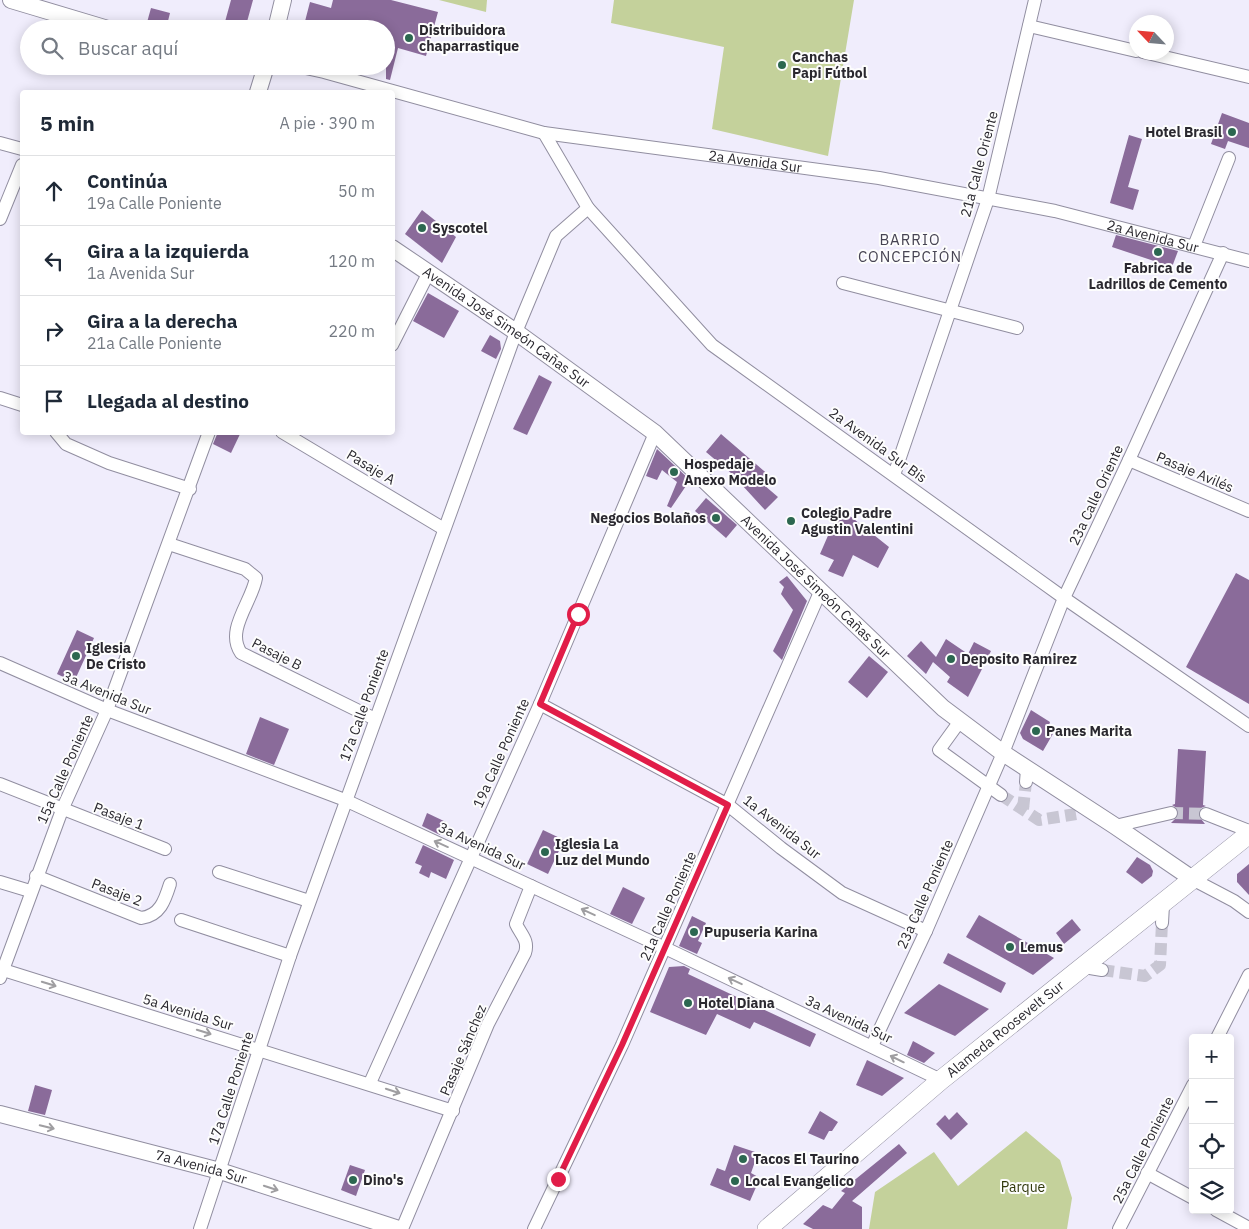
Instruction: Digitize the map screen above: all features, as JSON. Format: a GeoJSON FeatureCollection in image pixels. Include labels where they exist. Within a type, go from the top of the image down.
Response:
{"type":"FeatureCollection","features":[{"type":"Feature","properties":{"kind":"highway","name":"Alameda Roosevelt Sur"},"geometry":{"type":"LineString","coordinates":[[767,1229],[941,1080],[1084,967],[1162,914],[1194,880],[1249,832]]}},
{"type":"Feature","properties":{"kind":"main road"},"geometry":{"type":"LineString","coordinates":[[11,0],[78,20]]}},
{"type":"Feature","properties":{"kind":"main road"},"geometry":{"type":"LineString","coordinates":[[278,20],[283,0]]}},
{"type":"Feature","properties":{"kind":"main road"},"geometry":{"type":"LineString","coordinates":[[259,90],[263,75]]}},
{"type":"Feature","properties":{"kind":"main road","name":"Avenida José Simeón Cañas Sur"},"geometry":{"type":"LineString","coordinates":[[395,250],[516,332],[655,433],[943,708],[1003,753],[1027,775],[1084,812],[1115,826],[1194,880]]}},
{"type":"Feature","properties":{"kind":"main road","name":"7a Avenida Sur"},"geometry":{"type":"LineString","coordinates":[[0,1114],[220,1171],[401,1229]]}},
{"type":"Feature","properties":{"kind":"street","name":"21a Calle Oriente"},"geometry":{"type":"LineString","coordinates":[[894,476],[988,199],[1035,0]]}},
{"type":"Feature","properties":{"kind":"street"},"geometry":{"type":"LineString","coordinates":[[1029,26],[1129,49]]}},
{"type":"Feature","properties":{"kind":"street"},"geometry":{"type":"LineString","coordinates":[[1174,59],[1249,77]]}},
{"type":"Feature","properties":{"kind":"street","name":"2a Avenida Sur"},"geometry":{"type":"LineString","coordinates":[[335,75],[389,90]]}},
{"type":"Feature","properties":{"kind":"street","name":"2a Avenida Sur"},"geometry":{"type":"LineString","coordinates":[[395,92],[544,133],[879,178],[1056,211],[1249,261]]}},
{"type":"Feature","properties":{"kind":"street","name":"2a Avenida Sur Bis"},"geometry":{"type":"LineString","coordinates":[[544,133],[588,208],[712,345],[1064,598],[1249,726]]}},
{"type":"Feature","properties":{"kind":"street"},"geometry":{"type":"LineString","coordinates":[[0,143],[20,148]]}},
{"type":"Feature","properties":{"kind":"street"},"geometry":{"type":"LineString","coordinates":[[1194,246],[1229,158]]}},
{"type":"Feature","properties":{"kind":"street"},"geometry":{"type":"LineString","coordinates":[[0,219],[20,170]]}},
{"type":"Feature","properties":{"kind":"street","name":"17a Calle Poniente"},"geometry":{"type":"LineString","coordinates":[[200,1229],[290,956],[516,332],[556,236],[562,228],[579,218],[588,208]]}},
{"type":"Feature","properties":{"kind":"street","name":"23a Calle Oriente"},"geometry":{"type":"LineString","coordinates":[[1003,753],[1064,598],[1130,460],[1224,253]]}},
{"type":"Feature","properties":{"kind":"street"},"geometry":{"type":"LineString","coordinates":[[395,339],[428,274]]}},
{"type":"Feature","properties":{"kind":"street"},"geometry":{"type":"LineString","coordinates":[[843,283],[1017,328]]}},
{"type":"Feature","properties":{"kind":"street"},"geometry":{"type":"LineString","coordinates":[[0,398],[20,404]]}},
{"type":"Feature","properties":{"kind":"street","name":"19a Calle Poniente"},"geometry":{"type":"LineString","coordinates":[[370,1083],[540,704],[655,433]]}},
{"type":"Feature","properties":{"kind":"street"},"geometry":{"type":"LineString","coordinates":[[58,435],[66,444],[109,463],[190,490]]}},
{"type":"Feature","properties":{"kind":"street","name":"15a Calle Poniente"},"geometry":{"type":"LineString","coordinates":[[1,972],[62,810],[107,710],[190,490],[208,435]]}},
{"type":"Feature","properties":{"kind":"street","name":"Pasaje A"},"geometry":{"type":"LineString","coordinates":[[287,435],[444,529]]}},
{"type":"Feature","properties":{"kind":"street","name":"Pasaje Avilés"},"geometry":{"type":"LineString","coordinates":[[1130,460],[1249,511]]}},
{"type":"Feature","properties":{"kind":"street","name":"Pasaje B"},"geometry":{"type":"LineString","coordinates":[[169,544],[245,569],[256,578],[254,590],[236,630],[235,644],[241,653],[375,720]]}},
{"type":"Feature","properties":{"kind":"street","name":"21a Calle Poniente"},"geometry":{"type":"LineString","coordinates":[[534,1229],[622,1045],[821,590]]}},
{"type":"Feature","properties":{"kind":"street","name":"3a Avenida Sur"},"geometry":{"type":"LineString","coordinates":[[0,663],[107,710],[345,800],[665,948],[941,1080]]}},
{"type":"Feature","properties":{"kind":"street","name":"1a Avenida Sur"},"geometry":{"type":"LineString","coordinates":[[540,704],[728,805],[781,848],[842,892],[926,931]]}},
{"type":"Feature","properties":{"kind":"street"},"geometry":{"type":"LineString","coordinates":[[960,721],[939,750],[1001,795]]}},
{"type":"Feature","properties":{"kind":"street","name":"23a Calle Poniente"},"geometry":{"type":"LineString","coordinates":[[872,1046],[926,931],[1003,753]]}},
{"type":"Feature","properties":{"kind":"street","name":"Pasaje 1"},"geometry":{"type":"LineString","coordinates":[[0,784],[165,849]]}},
{"type":"Feature","properties":{"kind":"street"},"geometry":{"type":"LineString","coordinates":[[1115,826],[1171,813]]}},
{"type":"Feature","properties":{"kind":"street"},"geometry":{"type":"LineString","coordinates":[[1206,814],[1249,832]]}},
{"type":"Feature","properties":{"kind":"street"},"geometry":{"type":"LineString","coordinates":[[219,872],[310,901]]}},
{"type":"Feature","properties":{"kind":"street","name":"Pasaje 2"},"geometry":{"type":"LineString","coordinates":[[36,876],[141,918],[148,917],[157,912],[165,901],[170,884]]}},
{"type":"Feature","properties":{"kind":"street","name":"Avenida José Simeón Cañas Sur"},"geometry":{"type":"LineString","coordinates":[[1194,880],[1234,901],[1249,912]]}},
{"type":"Feature","properties":{"kind":"street"},"geometry":{"type":"LineString","coordinates":[[0,882],[30,891]]}},
{"type":"Feature","properties":{"kind":"street","name":"Pasaje Sánchez"},"geometry":{"type":"LineString","coordinates":[[401,1229],[454,1111],[488,1024],[525,953],[527,946],[525,939],[516,924],[531,886]]}},
{"type":"Feature","properties":{"kind":"street"},"geometry":{"type":"LineString","coordinates":[[181,920],[290,956]]}},
{"type":"Feature","properties":{"kind":"street"},"geometry":{"type":"LineString","coordinates":[[1084,967],[1102,970]]}},
{"type":"Feature","properties":{"kind":"street","name":"5a Avenida Sur"},"geometry":{"type":"LineString","coordinates":[[1,972],[370,1083],[454,1111]]}},
{"type":"Feature","properties":{"kind":"street"},"geometry":{"type":"LineString","coordinates":[[1219,1034],[1249,975]]}},
{"type":"Feature","properties":{"kind":"street","name":"25a Calle Poniente"},"geometry":{"type":"LineString","coordinates":[[1119,1229],[1189,1093]]}},
{"type":"Feature","properties":{"kind":"street"},"geometry":{"type":"LineString","coordinates":[[1147,1174],[1189,1196]]}},
{"type":"Feature","properties":{"kind":"street"},"geometry":{"type":"LineString","coordinates":[[1223,1214],[1249,1228]]}},
{"type":"Feature","properties":{"kind":"green space"},"geometry":{"type":"Polygon","coordinates":[[[439,0],[487,0],[486,12],[439,0]]]}},
{"type":"Feature","properties":{"kind":"green space","name":"Canchas Papi Fútbol"},"geometry":{"type":"Polygon","coordinates":[[[614,0],[854,0],[828,156],[712,129],[724,47],[611,23],[614,0]]]}},
{"type":"Feature","properties":{"kind":"green space","name":"Parque"},"geometry":{"type":"Polygon","coordinates":[[[1026,1131],[1060,1160],[1072,1198],[1067,1229],[869,1229],[875,1192],[934,1152],[958,1186],[1026,1131]]]}},
{"type":"Feature","properties":{"kind":"building"},"geometry":{"type":"Polygon","coordinates":[[[231,0],[253,0],[247,20],[225,20],[231,0]]]}},
{"type":"Feature","properties":{"kind":"building","name":"Distribuidora chaparrastique"},"geometry":{"type":"Polygon","coordinates":[[[333,0],[391,0],[438,12],[426,56],[398,48],[395,60],[395,20],[305,20],[310,2],[331,8],[333,0]]]}},
{"type":"Feature","properties":{"kind":"building"},"geometry":{"type":"Polygon","coordinates":[[[151,8],[170,13],[168,20],[148,20],[151,8]]]}},
{"type":"Feature","properties":{"kind":"building","name":"Distribuidora chaparrastique"},"geometry":{"type":"Polygon","coordinates":[[[386,75],[391,75],[390,80],[386,79],[386,75]]]}},
{"type":"Feature","properties":{"kind":"building","name":"Hotel Brasil"},"geometry":{"type":"Polygon","coordinates":[[[1222,113],[1249,123],[1249,148],[1228,141],[1225,149],[1211,144],[1222,113]]]}},
{"type":"Feature","properties":{"kind":"building"},"geometry":{"type":"Polygon","coordinates":[[[1129,135],[1142,139],[1128,187],[1139,190],[1133,210],[1110,203],[1129,135]]]}},
{"type":"Feature","properties":{"kind":"building"},"geometry":{"type":"Polygon","coordinates":[[[422,210],[456,237],[442,263],[405,234],[422,210]]]}},
{"type":"Feature","properties":{"kind":"building"},"geometry":{"type":"Polygon","coordinates":[[[1116,235],[1178,251],[1172,267],[1112,247],[1116,235]]]}},
{"type":"Feature","properties":{"kind":"building"},"geometry":{"type":"Polygon","coordinates":[[[428,293],[459,311],[444,338],[413,321],[428,293]]]}},
{"type":"Feature","properties":{"kind":"building"},"geometry":{"type":"Polygon","coordinates":[[[490,335],[500,341],[501,349],[496,359],[481,351],[490,335]]]}},
{"type":"Feature","properties":{"kind":"building"},"geometry":{"type":"Polygon","coordinates":[[[539,375],[552,382],[527,435],[513,429],[539,375]]]}},
{"type":"Feature","properties":{"kind":"building"},"geometry":{"type":"Polygon","coordinates":[[[721,434],[771,477],[764,485],[778,497],[765,510],[731,473],[706,452],[721,434]]]}},
{"type":"Feature","properties":{"kind":"building"},"geometry":{"type":"Polygon","coordinates":[[[217,435],[240,435],[231,453],[213,444],[217,435]]]}},
{"type":"Feature","properties":{"kind":"building","name":"Hospedaje Anexo Modelo"},"geometry":{"type":"Polygon","coordinates":[[[657,449],[690,480],[671,508],[667,506],[677,482],[662,470],[657,480],[646,476],[657,449]]]}},
{"type":"Feature","properties":{"kind":"building","name":"Negocios Bolaños"},"geometry":{"type":"Polygon","coordinates":[[[706,498],[737,525],[726,538],[695,511],[706,498]]]}},
{"type":"Feature","properties":{"kind":"building"},"geometry":{"type":"Polygon","coordinates":[[[840,508],[889,547],[878,568],[853,555],[843,577],[828,571],[834,560],[820,554],[840,508]]]}},
{"type":"Feature","properties":{"kind":"building"},"geometry":{"type":"Polygon","coordinates":[[[1236,573],[1249,580],[1249,704],[1186,667],[1236,573]]]}},
{"type":"Feature","properties":{"kind":"building"},"geometry":{"type":"Polygon","coordinates":[[[787,576],[807,601],[782,660],[773,651],[793,610],[781,594],[784,587],[779,582],[787,576]]]}},
{"type":"Feature","properties":{"kind":"building","name":"Iglesia De Cristo"},"geometry":{"type":"Polygon","coordinates":[[[77,630],[94,638],[74,682],[57,674],[77,630]]]}},
{"type":"Feature","properties":{"kind":"building"},"geometry":{"type":"Polygon","coordinates":[[[946,639],[968,654],[974,642],[991,651],[968,697],[947,682],[950,677],[933,662],[926,674],[907,656],[921,641],[936,657],[946,639]]]}},
{"type":"Feature","properties":{"kind":"building"},"geometry":{"type":"Polygon","coordinates":[[[869,656],[888,672],[867,698],[848,682],[869,656]]]}},
{"type":"Feature","properties":{"kind":"building","name":"Panes Marita"},"geometry":{"type":"Polygon","coordinates":[[[1031,710],[1050,722],[1048,728],[1054,732],[1043,751],[1023,739],[1020,733],[1031,710]]]}},
{"type":"Feature","properties":{"kind":"building"},"geometry":{"type":"Polygon","coordinates":[[[260,717],[289,729],[274,765],[246,754],[260,717]]]}},
{"type":"Feature","properties":{"kind":"building"},"geometry":{"type":"Polygon","coordinates":[[[1178,749],[1206,751],[1203,805],[1206,806],[1201,808],[1198,815],[1205,824],[1171,823],[1179,815],[1177,808],[1172,805],[1175,804],[1178,749]]]}},
{"type":"Feature","properties":{"kind":"building"},"geometry":{"type":"Polygon","coordinates":[[[427,813],[446,822],[440,835],[422,826],[427,813]]]}},
{"type":"Feature","properties":{"kind":"building","name":"Iglesia La Luz del Mundo"},"geometry":{"type":"Polygon","coordinates":[[[543,830],[564,840],[548,874],[527,864],[543,830]]]}},
{"type":"Feature","properties":{"kind":"building"},"geometry":{"type":"Polygon","coordinates":[[[423,845],[454,860],[446,879],[431,872],[429,878],[419,873],[422,866],[415,863],[423,845]]]}},
{"type":"Feature","properties":{"kind":"building"},"geometry":{"type":"Polygon","coordinates":[[[1137,857],[1150,865],[1153,871],[1152,876],[1142,884],[1126,872],[1137,857]]]}},
{"type":"Feature","properties":{"kind":"building"},"geometry":{"type":"Polygon","coordinates":[[[1249,864],[1249,895],[1237,882],[1237,874],[1249,864]]]}},
{"type":"Feature","properties":{"kind":"building"},"geometry":{"type":"Polygon","coordinates":[[[623,887],[645,898],[632,924],[610,914],[623,887]]]}},
{"type":"Feature","properties":{"kind":"building","name":"Lemus"},"geometry":{"type":"Polygon","coordinates":[[[979,915],[1054,958],[1033,975],[966,937],[979,915]]]}},
{"type":"Feature","properties":{"kind":"building","name":"Pupuseria Karina"},"geometry":{"type":"Polygon","coordinates":[[[692,916],[706,923],[698,941],[702,943],[697,954],[679,946],[692,916]]]}},
{"type":"Feature","properties":{"kind":"building"},"geometry":{"type":"Polygon","coordinates":[[[1072,919],[1081,930],[1064,944],[1056,933],[1072,919]]]}},
{"type":"Feature","properties":{"kind":"building"},"geometry":{"type":"Polygon","coordinates":[[[948,953],[1006,983],[1001,993],[943,963],[948,953]]]}},
{"type":"Feature","properties":{"kind":"building","name":"Hotel Diana"},"geometry":{"type":"Polygon","coordinates":[[[684,966],[690,969],[688,974],[816,1034],[810,1047],[754,1022],[750,1029],[717,1014],[706,1035],[650,1012],[669,967],[684,966]]]}},
{"type":"Feature","properties":{"kind":"building"},"geometry":{"type":"Polygon","coordinates":[[[939,984],[989,1009],[955,1036],[904,1013],[939,984]]]}},
{"type":"Feature","properties":{"kind":"building"},"geometry":{"type":"Polygon","coordinates":[[[913,1041],[935,1053],[924,1063],[907,1055],[913,1041]]]}},
{"type":"Feature","properties":{"kind":"building"},"geometry":{"type":"Polygon","coordinates":[[[867,1060],[904,1078],[882,1096],[856,1085],[867,1060]]]}},
{"type":"Feature","properties":{"kind":"building"},"geometry":{"type":"Polygon","coordinates":[[[35,1085],[52,1090],[45,1115],[28,1111],[35,1085]]]}},
{"type":"Feature","properties":{"kind":"building"},"geometry":{"type":"Polygon","coordinates":[[[820,1111],[838,1122],[832,1131],[829,1131],[824,1140],[808,1133],[820,1111]]]}},
{"type":"Feature","properties":{"kind":"building"},"geometry":{"type":"Polygon","coordinates":[[[957,1112],[968,1124],[951,1140],[936,1124],[945,1115],[949,1120],[957,1112]]]}},
{"type":"Feature","properties":{"kind":"building"},"geometry":{"type":"Polygon","coordinates":[[[899,1144],[907,1153],[852,1201],[862,1207],[862,1229],[813,1229],[803,1224],[823,1205],[832,1209],[845,1193],[841,1191],[899,1144]]]}},
{"type":"Feature","properties":{"kind":"building","name":"Local Evangelico"},"geometry":{"type":"Polygon","coordinates":[[[734,1145],[758,1153],[751,1173],[760,1178],[750,1201],[710,1185],[717,1168],[725,1171],[734,1145]]]}},
{"type":"Feature","properties":{"kind":"building","name":"Dino's"},"geometry":{"type":"Polygon","coordinates":[[[350,1165],[365,1170],[356,1196],[341,1190],[350,1165]]]}},
{"type":"Feature","properties":{"kind":"tunnel"},"geometry":{"type":"LineString","coordinates":[[1023,809],[1026,782]]}},
{"type":"Feature","properties":{"kind":"tunnel"},"geometry":{"type":"LineString","coordinates":[[1001,795],[1039,820],[1076,814]]}},
{"type":"Feature","properties":{"kind":"tunnel"},"geometry":{"type":"LineString","coordinates":[[1171,813],[1206,814]]}},
{"type":"Feature","properties":{"kind":"tunnel"},"geometry":{"type":"LineString","coordinates":[[1102,970],[1145,976],[1160,965],[1162,923]]}},
{"type":"Feature","properties":{"kind":"place","name":"Distribuidora chaparrastique"},"geometry":{"type":"Point","coordinates":[409,38]}},
{"type":"Feature","properties":{"kind":"place","name":"Canchas Papi Fútbol"},"geometry":{"type":"Point","coordinates":[782,65]}},
{"type":"Feature","properties":{"kind":"place","name":"Hotel Brasil"},"geometry":{"type":"Point","coordinates":[1232,132]}},
{"type":"Feature","properties":{"kind":"place","name":"Syscotel"},"geometry":{"type":"Point","coordinates":[422,228]}},
{"type":"Feature","properties":{"kind":"place","name":"Fabrica de Ladrillos de Cemento"},"geometry":{"type":"Point","coordinates":[1158,252]}},
{"type":"Feature","properties":{"kind":"place","name":"Hospedaje Anexo Modelo"},"geometry":{"type":"Point","coordinates":[674,472]}},
{"type":"Feature","properties":{"kind":"place","name":"Negocios Bolaños"},"geometry":{"type":"Point","coordinates":[716,518]}},
{"type":"Feature","properties":{"kind":"place","name":"Colegio Padre Agustin Valentini"},"geometry":{"type":"Point","coordinates":[791,521]}},
{"type":"Feature","properties":{"kind":"place","name":"Iglesia De Cristo"},"geometry":{"type":"Point","coordinates":[76,656]}},
{"type":"Feature","properties":{"kind":"place","name":"Deposito Ramirez"},"geometry":{"type":"Point","coordinates":[951,659]}},
{"type":"Feature","properties":{"kind":"place","name":"Panes Marita"},"geometry":{"type":"Point","coordinates":[1036,731]}},
{"type":"Feature","properties":{"kind":"place","name":"Iglesia La Luz del Mundo"},"geometry":{"type":"Point","coordinates":[545,852]}},
{"type":"Feature","properties":{"kind":"place","name":"Pupuseria Karina"},"geometry":{"type":"Point","coordinates":[694,932]}},
{"type":"Feature","properties":{"kind":"place","name":"Lemus"},"geometry":{"type":"Point","coordinates":[1010,947]}},
{"type":"Feature","properties":{"kind":"place","name":"Hotel Diana"},"geometry":{"type":"Point","coordinates":[688,1003]}},
{"type":"Feature","properties":{"kind":"place","name":"Tacos El Taurino"},"geometry":{"type":"Point","coordinates":[743,1159]}},
{"type":"Feature","properties":{"kind":"place","name":"Dino's"},"geometry":{"type":"Point","coordinates":[353,1180]}},
{"type":"Feature","properties":{"kind":"place","name":"Local Evangelico"},"geometry":{"type":"Point","coordinates":[735,1181]}},
{"type":"Feature","properties":{"kind":"district","name":"BARRIO CONCEPCIÓN"},"geometry":{"type":"Point","coordinates":[910,248]}},
{"type":"Feature","properties":{"kind":"route"},"geometry":{"type":"LineString","coordinates":[[558,1179],[622,1045],[728,805],[540,704],[578,614]]}}]}
